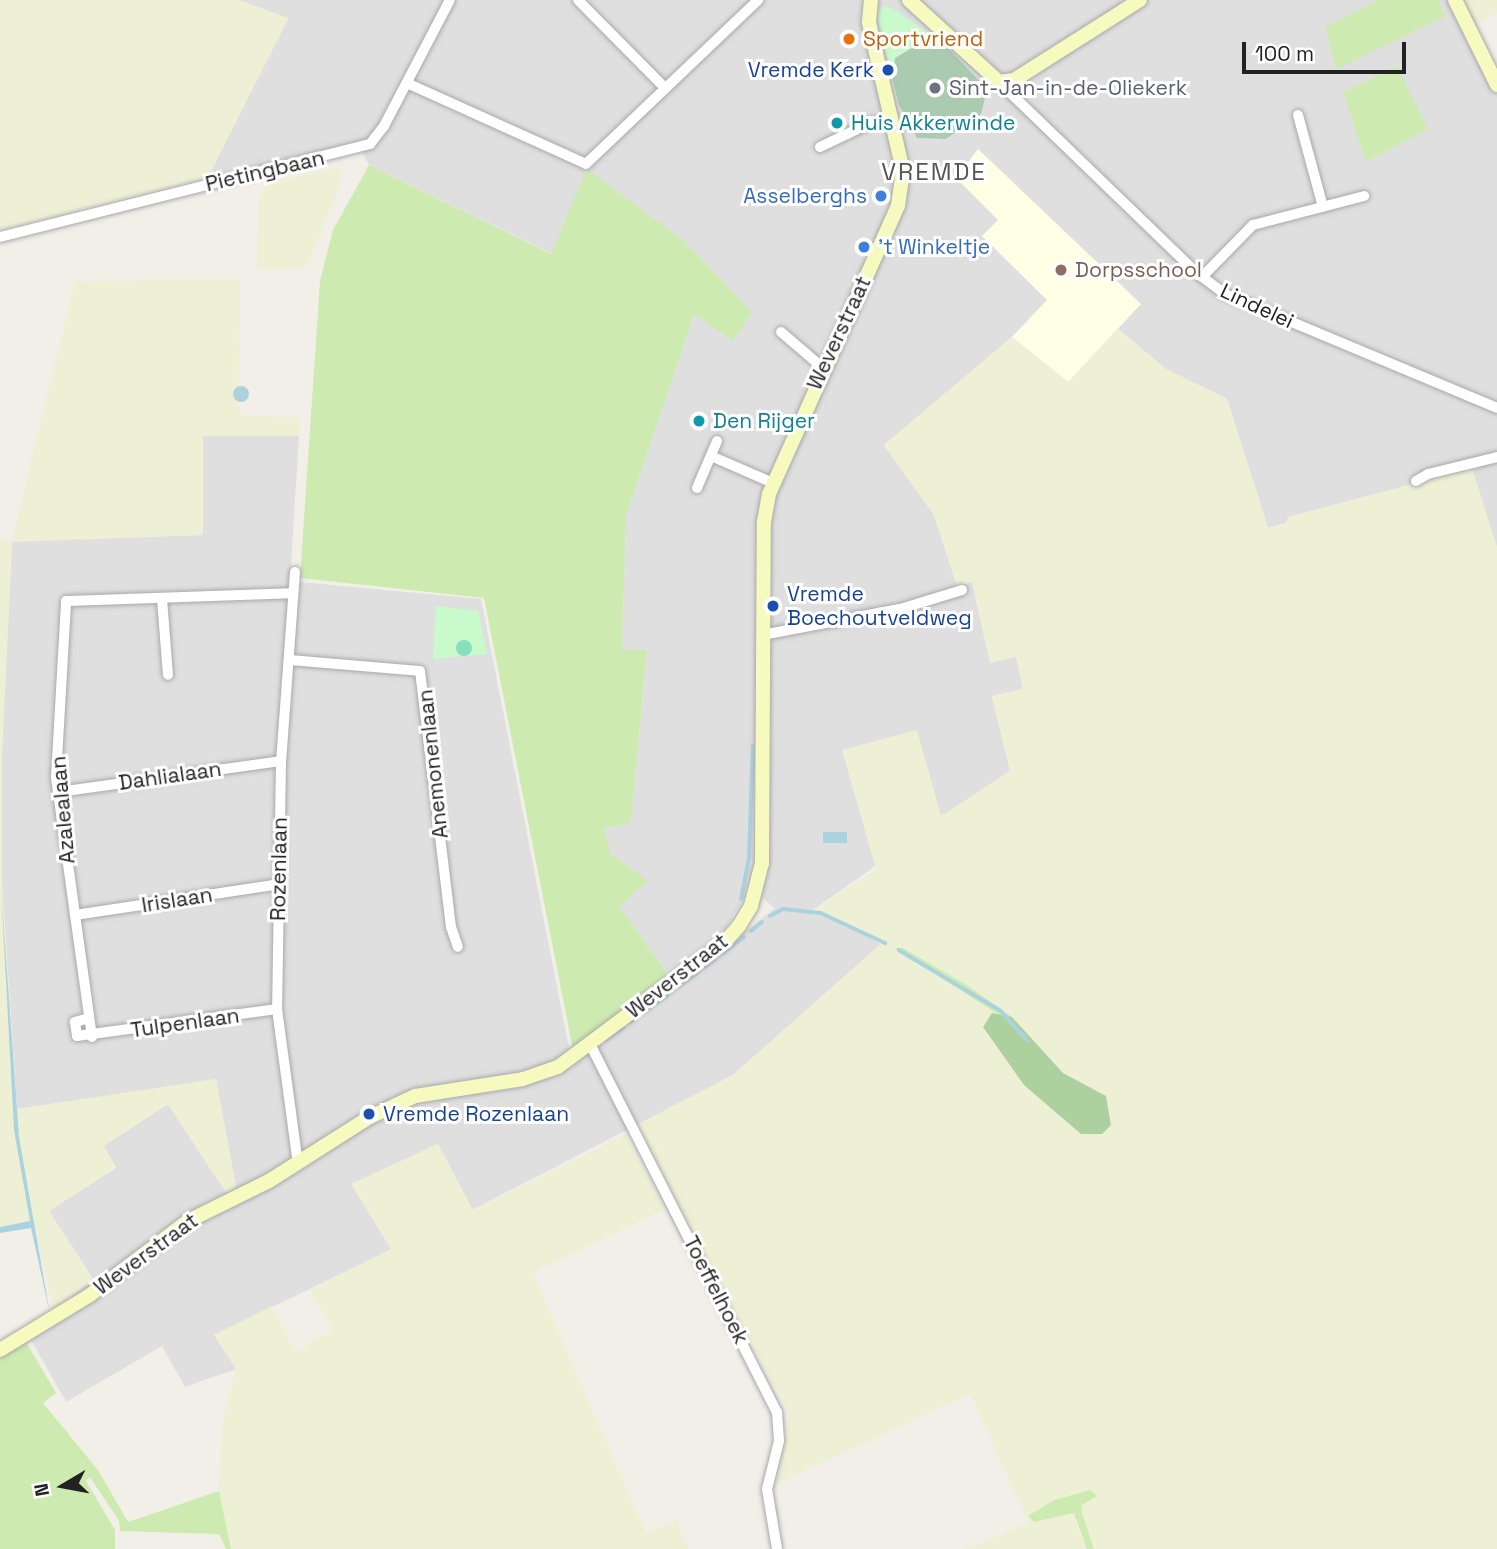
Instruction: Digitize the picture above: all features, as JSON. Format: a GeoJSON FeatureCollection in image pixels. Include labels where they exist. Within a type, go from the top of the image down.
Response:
{"type":"FeatureCollection","features":[{"type":"Feature","properties":{"kind":"street","name":"Pietingbaan"},"geometry":{"type":"LineString","coordinates":[[0,237],[370,145],[407,83],[450,0]]}},
{"type":"Feature","properties":{"kind":"street"},"geometry":{"type":"LineString","coordinates":[[578,0],[665,88]]}},
{"type":"Feature","properties":{"kind":"street"},"geometry":{"type":"LineString","coordinates":[[407,83],[586,164],[758,0]]}},
{"type":"Feature","properties":{"kind":"street"},"geometry":{"type":"LineString","coordinates":[[820,147],[870,123],[892,119],[869,22],[871,0]]}},
{"type":"Feature","properties":{"kind":"street"},"geometry":{"type":"LineString","coordinates":[[914,1],[999,82],[1014,80],[1140,0]]}},
{"type":"Feature","properties":{"kind":"street"},"geometry":{"type":"LineString","coordinates":[[1455,0],[1497,85]]}},
{"type":"Feature","properties":{"kind":"street","name":"Lindelei"},"geometry":{"type":"LineString","coordinates":[[999,82],[1202,277],[1225,294],[1497,408]]}},
{"type":"Feature","properties":{"kind":"street"},"geometry":{"type":"LineString","coordinates":[[1298,115],[1323,207]]}},
{"type":"Feature","properties":{"kind":"street","name":"Weverstraat"},"geometry":{"type":"LineString","coordinates":[[0,1350],[90,1295],[188,1220],[298,1164],[370,1117],[415,1096],[541,1075],[590,1044],[725,942],[751,906],[762,863],[764,522],[772,483],[898,206],[903,171],[892,119]]}},
{"type":"Feature","properties":{"kind":"street"},"geometry":{"type":"LineString","coordinates":[[1202,277],[1253,225],[1364,196]]}},
{"type":"Feature","properties":{"kind":"street"},"geometry":{"type":"LineString","coordinates":[[781,332],[823,368]]}},
{"type":"Feature","properties":{"kind":"street"},"geometry":{"type":"LineString","coordinates":[[697,488],[717,441]]}},
{"type":"Feature","properties":{"kind":"street"},"geometry":{"type":"LineString","coordinates":[[711,456],[772,483]]}},
{"type":"Feature","properties":{"kind":"street"},"geometry":{"type":"LineString","coordinates":[[1416,481],[1497,457]]}},
{"type":"Feature","properties":{"kind":"street","name":"Rozenlaan"},"geometry":{"type":"LineString","coordinates":[[295,572],[281,761],[277,1009],[298,1164]]}},
{"type":"Feature","properties":{"kind":"street"},"geometry":{"type":"LineString","coordinates":[[762,635],[900,609],[962,590]]}},
{"type":"Feature","properties":{"kind":"street"},"geometry":{"type":"LineString","coordinates":[[168,676],[162,599],[293,593]]}},
{"type":"Feature","properties":{"kind":"street","name":"Azalealaan"},"geometry":{"type":"LineString","coordinates":[[92,1037],[77,1036],[75,1022],[89,1018],[58,792],[66,601],[162,599]]}},
{"type":"Feature","properties":{"kind":"street","name":"Anemonenlaan"},"geometry":{"type":"LineString","coordinates":[[289,660],[420,671],[451,927],[458,947]]}},
{"type":"Feature","properties":{"kind":"street","name":"Dahlialaan"},"geometry":{"type":"LineString","coordinates":[[58,792],[281,761]]}},
{"type":"Feature","properties":{"kind":"street","name":"Irislaan"},"geometry":{"type":"LineString","coordinates":[[75,915],[279,884]]}},
{"type":"Feature","properties":{"kind":"street","name":"Tulpenlaan"},"geometry":{"type":"LineString","coordinates":[[92,1037],[277,1009]]}},
{"type":"Feature","properties":{"kind":"street","name":"Toeffelhoek"},"geometry":{"type":"LineString","coordinates":[[590,1044],[777,1412],[779,1441],[767,1489],[777,1549]]}},
{"type":"Feature","properties":{"kind":"shaded area"},"geometry":{"type":"Polygon","coordinates":[[[0,0],[239,0],[288,18],[208,177],[0,230],[0,0]]]}},
{"type":"Feature","properties":{"kind":"shaded area"},"geometry":{"type":"Polygon","coordinates":[[[239,0],[1462,0],[1497,73],[1497,547],[1286,523],[1268,528],[1227,399],[1166,369],[1118,329],[1068,382],[1012,337],[884,445],[934,515],[957,586],[972,582],[990,662],[1016,656],[1023,689],[992,696],[1010,771],[810,912],[834,918],[881,944],[733,1075],[472,1210],[438,1144],[352,1184],[392,1249],[215,1335],[236,1369],[185,1387],[162,1346],[66,1402],[26,1331],[93,1279],[49,1211],[116,1168],[103,1146],[168,1104],[226,1192],[236,1188],[216,1080],[17,1109],[2,885],[2,752],[12,541],[203,535],[203,436],[299,436],[290,581],[481,599],[572,1063],[775,908],[750,888],[724,931],[668,974],[619,906],[647,881],[610,853],[604,828],[631,823],[647,651],[622,650],[626,516],[694,314],[588,170],[552,254],[369,165],[357,143],[208,177],[288,19],[239,0]]]}},
{"type":"Feature","properties":{"kind":"shaded area"},"geometry":{"type":"Polygon","coordinates":[[[1462,0],[1497,0],[1497,12],[1474,25],[1462,0]]]}},
{"type":"Feature","properties":{"kind":"shaded area"},"geometry":{"type":"Polygon","coordinates":[[[923,41],[946,46],[987,89],[981,114],[946,139],[917,138],[899,105],[892,77],[895,58],[923,41]]]}},
{"type":"Feature","properties":{"kind":"shaded area","name":"Dorpsschool"},"geometry":{"type":"Polygon","coordinates":[[[978,149],[1141,304],[1068,382],[1012,337],[1047,300],[982,236],[998,220],[956,178],[978,149]]]}},
{"type":"Feature","properties":{"kind":"shaded area"},"geometry":{"type":"Polygon","coordinates":[[[340,167],[340,184],[307,268],[257,270],[258,200],[269,183],[340,167]]]}},
{"type":"Feature","properties":{"kind":"shaded area"},"geometry":{"type":"Polygon","coordinates":[[[240,279],[239,415],[300,418],[299,436],[203,436],[203,535],[12,542],[2,752],[2,885],[17,1109],[216,1079],[236,1187],[226,1193],[168,1104],[104,1146],[116,1167],[49,1211],[93,1279],[53,1309],[33,1221],[0,1229],[0,539],[12,541],[75,281],[240,279]]]}},
{"type":"Feature","properties":{"kind":"shaded area"},"geometry":{"type":"Polygon","coordinates":[[[1118,329],[1166,369],[1227,399],[1268,528],[1286,523],[1288,517],[1472,468],[1497,547],[1497,1549],[966,1549],[1028,1523],[970,1394],[777,1484],[789,1414],[637,1125],[733,1075],[881,944],[834,918],[810,912],[876,869],[842,750],[917,730],[941,816],[1010,771],[992,696],[1023,689],[1016,657],[990,663],[972,582],[957,586],[934,515],[884,445],[1012,337],[1068,382],[1118,329]]]}},
{"type":"Feature","properties":{"kind":"shaded area"},"geometry":{"type":"Polygon","coordinates":[[[625,1134],[664,1210],[533,1273],[646,1533],[676,1520],[689,1549],[231,1549],[219,1491],[222,1426],[236,1369],[214,1335],[272,1306],[296,1352],[332,1330],[310,1290],[391,1249],[351,1184],[438,1144],[473,1210],[625,1134]]]}},
{"type":"Feature","properties":{"kind":"green space"},"geometry":{"type":"Polygon","coordinates":[[[1379,0],[1438,0],[1446,16],[1336,69],[1325,27],[1379,0]]]}},
{"type":"Feature","properties":{"kind":"green space"},"geometry":{"type":"Polygon","coordinates":[[[884,6],[892,8],[946,46],[923,41],[895,58],[892,77],[877,13],[884,6]]]}},
{"type":"Feature","properties":{"kind":"green space"},"geometry":{"type":"Polygon","coordinates":[[[1397,66],[1428,129],[1366,162],[1343,92],[1397,66]]]}},
{"type":"Feature","properties":{"kind":"green space"},"geometry":{"type":"Polygon","coordinates":[[[369,165],[551,254],[587,169],[683,240],[752,312],[733,341],[694,314],[626,516],[622,649],[647,650],[631,823],[604,828],[610,853],[648,881],[619,906],[668,974],[573,1050],[484,598],[300,578],[320,281],[333,230],[369,165]]]}},
{"type":"Feature","properties":{"kind":"green space"},"geometry":{"type":"Polygon","coordinates":[[[436,606],[478,611],[487,654],[433,659],[436,606]]]}},
{"type":"Feature","properties":{"kind":"green space"},"geometry":{"type":"Polygon","coordinates":[[[464,640],[472,648],[464,656],[456,648],[464,640]]]}},
{"type":"Feature","properties":{"kind":"green space"},"geometry":{"type":"Polygon","coordinates":[[[895,948],[903,948],[967,985],[1012,1017],[999,1015],[895,948]]]}},
{"type":"Feature","properties":{"kind":"green space"},"geometry":{"type":"Polygon","coordinates":[[[992,1013],[1012,1017],[1063,1073],[1106,1096],[1111,1125],[1102,1134],[1081,1134],[1024,1085],[983,1027],[992,1013]]]}},
{"type":"Feature","properties":{"kind":"green space"},"geometry":{"type":"Polygon","coordinates":[[[26,1342],[56,1393],[43,1403],[98,1470],[128,1522],[219,1491],[231,1549],[226,1549],[219,1534],[120,1531],[119,1521],[90,1477],[86,1481],[115,1530],[115,1549],[0,1549],[0,1357],[26,1342]]]}},
{"type":"Feature","properties":{"kind":"green space"},"geometry":{"type":"Polygon","coordinates":[[[1090,1490],[1097,1496],[1082,1505],[1081,1510],[1094,1549],[1087,1549],[1074,1513],[1034,1522],[1028,1516],[1054,1500],[1090,1490]]]}},
{"type":"Feature","properties":{"kind":"water"},"geometry":{"type":"Polygon","coordinates":[[[238,386],[244,386],[249,394],[247,400],[238,402],[233,397],[233,391],[238,386]]]}},
{"type":"Feature","properties":{"kind":"water"},"geometry":{"type":"Polygon","coordinates":[[[823,832],[847,832],[847,843],[823,843],[823,832]]]}},
{"type":"Feature","properties":{"kind":"water"},"geometry":{"type":"Polygon","coordinates":[[[1,888],[19,1137],[50,1314],[31,1228],[0,1233],[0,1227],[30,1221],[14,1130],[1,888]]]}},
{"type":"Feature","properties":{"kind":"waterway"},"geometry":{"type":"LineString","coordinates":[[741,899],[749,858],[753,746]]}},
{"type":"Feature","properties":{"kind":"waterway"},"geometry":{"type":"LineString","coordinates":[[770,916],[783,909],[821,913],[885,943]]}},
{"type":"Feature","properties":{"kind":"waterway"},"geometry":{"type":"LineString","coordinates":[[751,931],[762,922]]}},
{"type":"Feature","properties":{"kind":"waterway"},"geometry":{"type":"LineString","coordinates":[[723,953],[744,937]]}},
{"type":"Feature","properties":{"kind":"waterway"},"geometry":{"type":"LineString","coordinates":[[899,950],[1001,1011],[1028,1041]]}},
{"type":"Feature","properties":{"kind":"waterway"},"geometry":{"type":"LineString","coordinates":[[705,967],[714,960]]}},
{"type":"Feature","properties":{"kind":"waterway"},"geometry":{"type":"LineString","coordinates":[[678,987],[697,973]]}},
{"type":"Feature","properties":{"kind":"waterway"},"geometry":{"type":"LineString","coordinates":[[642,1014],[668,995]]}},
{"type":"Feature","properties":{"kind":"waterway"},"geometry":{"type":"LineString","coordinates":[[630,1022],[635,1019]]}},
{"type":"Feature","properties":{"kind":"waterway"},"geometry":{"type":"LineString","coordinates":[[606,1040],[623,1028]]}},
{"type":"Feature","properties":{"kind":"place","name":"Sportvriend"},"geometry":{"type":"Point","coordinates":[849,39]}},
{"type":"Feature","properties":{"kind":"place","name":"Vremde Kerk"},"geometry":{"type":"Point","coordinates":[888,70]}},
{"type":"Feature","properties":{"kind":"place","name":"Sint-Jan-in-de-Oliekerk"},"geometry":{"type":"Point","coordinates":[935,88]}},
{"type":"Feature","properties":{"kind":"place","name":"Huis Akkerwinde"},"geometry":{"type":"Point","coordinates":[837,123]}},
{"type":"Feature","properties":{"kind":"place","name":"Asselberghs"},"geometry":{"type":"Point","coordinates":[881,196]}},
{"type":"Feature","properties":{"kind":"place","name":"'t Winkeltje"},"geometry":{"type":"Point","coordinates":[864,247]}},
{"type":"Feature","properties":{"kind":"place","name":"Dorpsschool"},"geometry":{"type":"Point","coordinates":[1061,270]}},
{"type":"Feature","properties":{"kind":"place","name":"Den Rijger"},"geometry":{"type":"Point","coordinates":[699,421]}},
{"type":"Feature","properties":{"kind":"place","name":"Vremde Boechoutveldweg"},"geometry":{"type":"Point","coordinates":[773,606]}},
{"type":"Feature","properties":{"kind":"place","name":"Vremde Rozenlaan"},"geometry":{"type":"Point","coordinates":[369,1114]}},
{"type":"Feature","properties":{"kind":"district","name":"VREMDE"},"geometry":{"type":"Point","coordinates":[934,172]}}]}
